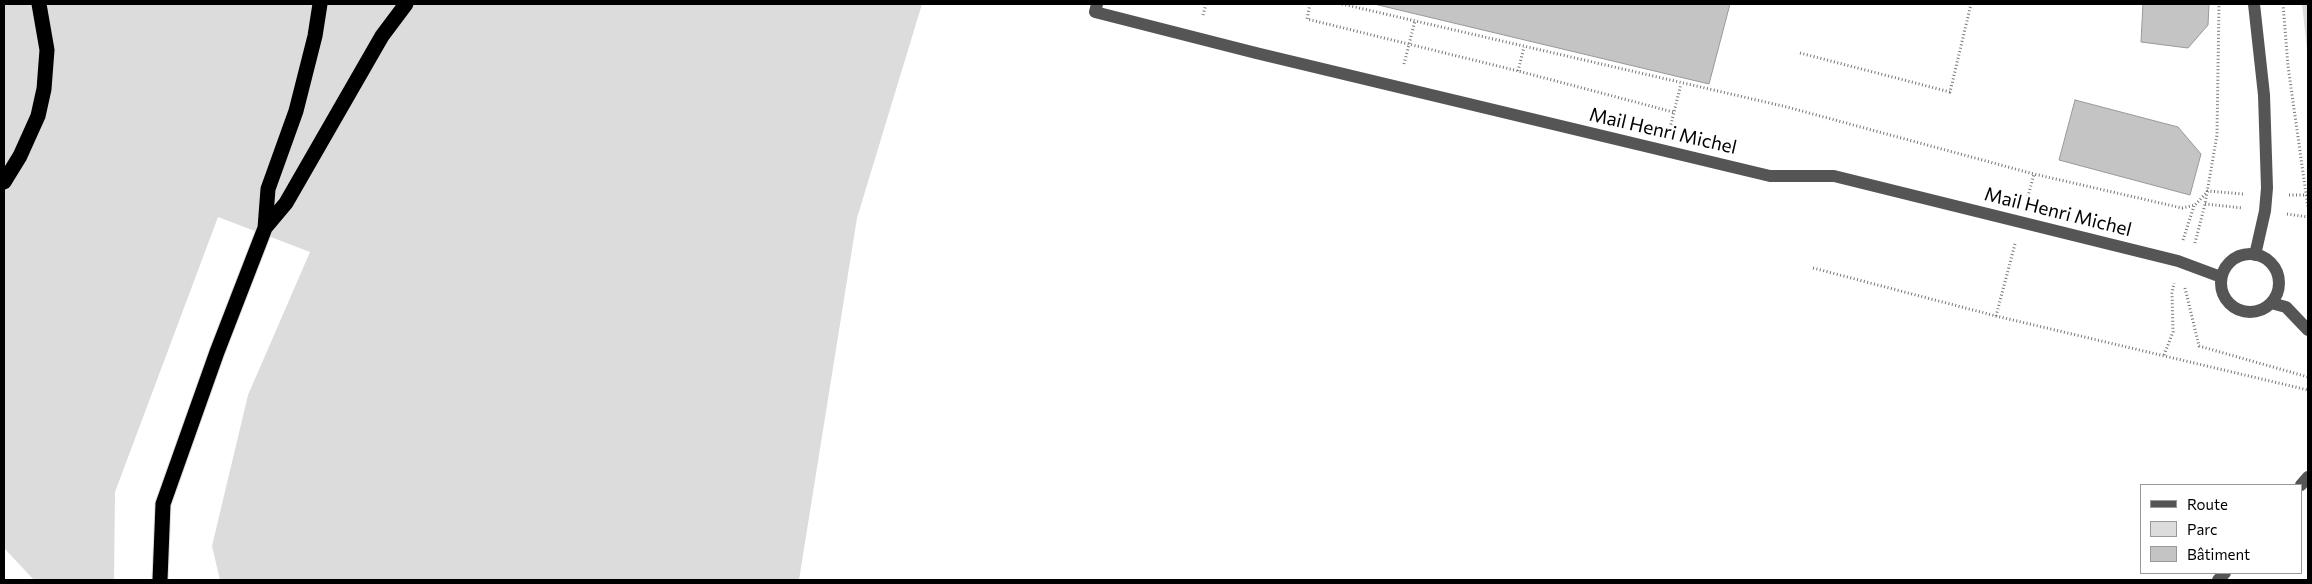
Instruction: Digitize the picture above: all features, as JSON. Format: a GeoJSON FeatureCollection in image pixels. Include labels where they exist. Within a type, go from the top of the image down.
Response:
{"type":"FeatureCollection","features":[{"type":"Feature","properties":{"kind":"highway"},"geometry":{"type":"LineString","coordinates":[[4,182],[20,156],[38,116],[44,89],[47,50],[39,4]]}},
{"type":"Feature","properties":{"kind":"highway"},"geometry":{"type":"LineString","coordinates":[[160,580],[163,504],[217,352],[265,228],[268,189],[296,111],[315,36],[320,4]]}},
{"type":"Feature","properties":{"kind":"highway"},"geometry":{"type":"LineString","coordinates":[[265,228],[286,203],[382,36],[406,4]]}},
{"type":"Feature","properties":{"kind":"street"},"geometry":{"type":"LineString","coordinates":[[2254,4],[2264,95],[2266,195],[2255,255]]}},
{"type":"Feature","properties":{"kind":"street","name":"Mail Henri Michel"},"geometry":{"type":"LineString","coordinates":[[1096,8],[1398,87],[1770,176],[1834,176],[2189,264],[2222,277]]}},
{"type":"Feature","properties":{"kind":"street"},"geometry":{"type":"LineString","coordinates":[[2246,255],[2255,255],[2263,258],[2276,270],[2278,287],[2272,302],[2256,312],[2246,312],[2237,309],[2224,296],[2222,277],[2230,262],[2246,255]]}},
{"type":"Feature","properties":{"kind":"street"},"geometry":{"type":"LineString","coordinates":[[2272,302],[2286,307],[2308,330]]}},
{"type":"Feature","properties":{"kind":"path"},"geometry":{"type":"LineString","coordinates":[[1310,4],[1307,20],[1518,71],[1673,112]]}},
{"type":"Feature","properties":{"kind":"path"},"geometry":{"type":"LineString","coordinates":[[1342,4],[1787,107],[2034,174],[2182,208],[2195,205],[2208,191]]}},
{"type":"Feature","properties":{"kind":"path"},"geometry":{"type":"LineString","coordinates":[[1800,53],[1950,92],[1971,4]]}},
{"type":"Feature","properties":{"kind":"path"},"geometry":{"type":"LineString","coordinates":[[2219,4],[2216,135],[2208,191],[2184,290],[2199,346],[2308,377]]}},
{"type":"Feature","properties":{"kind":"path"},"geometry":{"type":"LineString","coordinates":[[2283,4],[2288,66],[2308,208]]}},
{"type":"Feature","properties":{"kind":"path"},"geometry":{"type":"LineString","coordinates":[[1398,87],[1415,21]]}},
{"type":"Feature","properties":{"kind":"path"},"geometry":{"type":"LineString","coordinates":[[1518,71],[1524,47]]}},
{"type":"Feature","properties":{"kind":"path"},"geometry":{"type":"LineString","coordinates":[[1665,150],[1681,84]]}},
{"type":"Feature","properties":{"kind":"path"},"geometry":{"type":"LineString","coordinates":[[2208,191],[2266,195]]}},
{"type":"Feature","properties":{"kind":"path"},"geometry":{"type":"LineString","coordinates":[[1813,268],[1996,316],[2308,390]]}},
{"type":"Feature","properties":{"kind":"green space"},"geometry":{"type":"Polygon","coordinates":[[[4,4],[922,4],[857,218],[799,580],[220,580],[212,546],[248,395],[310,252],[218,217],[115,492],[114,580],[34,580],[4,548],[4,4]]]}},
{"type":"Feature","properties":{"kind":"green space"},"geometry":{"type":"Polygon","coordinates":[[[2302,4],[2308,4],[2308,58],[2302,4]]]}},
{"type":"Feature","properties":{"kind":"building"},"geometry":{"type":"Polygon","coordinates":[[[1374,4],[1730,4],[1709,84],[1374,4]]]}},
{"type":"Feature","properties":{"kind":"building"},"geometry":{"type":"Polygon","coordinates":[[[2143,4],[2209,4],[2208,25],[2188,48],[2141,42],[2143,4]]]}},
{"type":"Feature","properties":{"kind":"building"},"geometry":{"type":"Polygon","coordinates":[[[2075,100],[2178,127],[2201,154],[2190,195],[2059,160],[2075,100]]]}}]}
